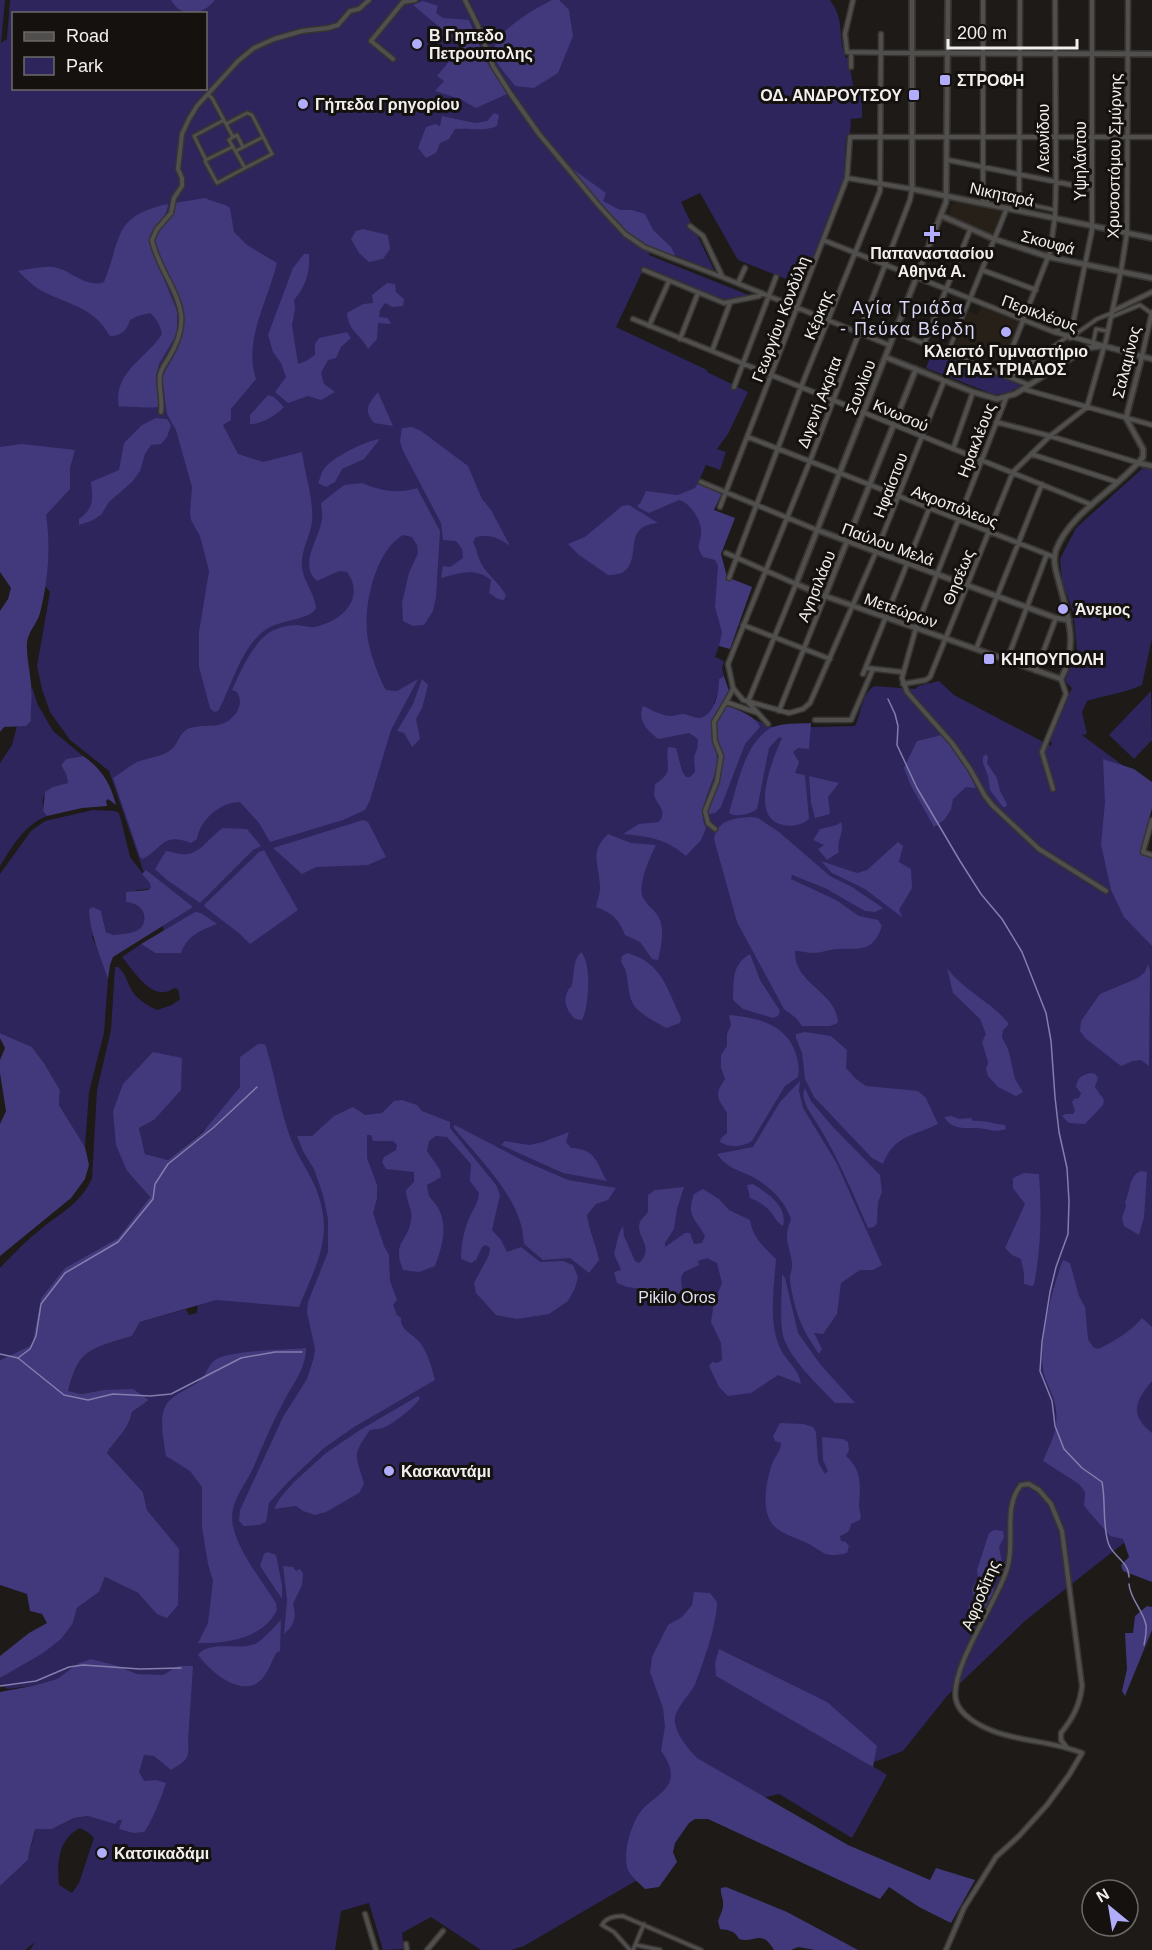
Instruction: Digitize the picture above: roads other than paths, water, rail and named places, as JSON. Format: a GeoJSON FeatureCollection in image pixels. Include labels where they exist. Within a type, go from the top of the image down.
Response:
{"type":"FeatureCollection","features":[{"type":"Feature","properties":{"kind":"street"},"geometry":{"type":"LineString","coordinates":[[161,412],[163,400],[160,376],[174,347],[181,326],[181,316],[178,303],[152,240],[171,213],[174,198],[182,186],[182,178],[178,169],[182,135],[197,106],[238,61],[263,43],[303,31],[338,25],[351,11],[359,9],[369,0]]}},
{"type":"Feature","properties":{"kind":"street"},"geometry":{"type":"LineString","coordinates":[[393,59],[371,41],[403,2],[415,0]]}},
{"type":"Feature","properties":{"kind":"street"},"geometry":{"type":"LineString","coordinates":[[465,0],[493,66],[510,93],[539,134],[600,207],[626,234],[644,246],[889,345]]}},
{"type":"Feature","properties":{"kind":"street"},"geometry":{"type":"LineString","coordinates":[[851,67],[845,34],[853,0]]}},
{"type":"Feature","properties":{"kind":"street","name":"Διγενή Ακρίτα"},"geometry":{"type":"LineString","coordinates":[[733,688],[728,664],[810,461],[910,200],[912,189],[912,0]]}},
{"type":"Feature","properties":{"kind":"street","name":"Σουλίου"},"geometry":{"type":"LineString","coordinates":[[748,702],[942,216],[948,195],[948,0]]}},
{"type":"Feature","properties":{"kind":"street"},"geometry":{"type":"LineString","coordinates":[[983,0],[982,167],[985,203]]}},
{"type":"Feature","properties":{"kind":"street"},"geometry":{"type":"LineString","coordinates":[[1019,210],[1020,0]]}},
{"type":"Feature","properties":{"kind":"street","name":"Λεωνίδου"},"geometry":{"type":"LineString","coordinates":[[1002,374],[1049,257],[1055,217],[1055,0]]}},
{"type":"Feature","properties":{"kind":"street","name":"Υψηλάντου"},"geometry":{"type":"LineString","coordinates":[[1069,337],[1092,225],[1092,0]]}},
{"type":"Feature","properties":{"kind":"street","name":"Χρυσοστόμου Σμύρνης"},"geometry":{"type":"LineString","coordinates":[[1087,407],[1112,314],[1127,232],[1128,0]]}},
{"type":"Feature","properties":{"kind":"street","name":"Κέρκης"},"geometry":{"type":"LineString","coordinates":[[729,578],[801,387],[880,191],[881,34]]}},
{"type":"Feature","properties":{"kind":"street"},"geometry":{"type":"LineString","coordinates":[[849,53],[1152,54]]}},
{"type":"Feature","properties":{"kind":"street"},"geometry":{"type":"LineString","coordinates":[[208,95],[212,98],[233,137]]}},
{"type":"Feature","properties":{"kind":"street"},"geometry":{"type":"LineString","coordinates":[[247,113],[252,115],[263,136],[272,154],[217,183],[194,136],[247,113]]}},
{"type":"Feature","properties":{"kind":"street"},"geometry":{"type":"LineString","coordinates":[[243,147],[237,135],[229,140],[244,168]]}},
{"type":"Feature","properties":{"kind":"street"},"geometry":{"type":"LineString","coordinates":[[235,151],[263,136]]}},
{"type":"Feature","properties":{"kind":"street"},"geometry":{"type":"LineString","coordinates":[[880,136],[1152,137]]}},
{"type":"Feature","properties":{"kind":"street","name":"Γεωργίου Κονδύλη"},"geometry":{"type":"LineString","coordinates":[[720,507],[847,178],[848,139],[850,137],[880,136]]}},
{"type":"Feature","properties":{"kind":"street"},"geometry":{"type":"LineString","coordinates":[[207,160],[232,147]]}},
{"type":"Feature","properties":{"kind":"street"},"geometry":{"type":"LineString","coordinates":[[948,160],[1092,189]]}},
{"type":"Feature","properties":{"kind":"street","name":"Νικηταρά"},"geometry":{"type":"LineString","coordinates":[[847,178],[948,195],[1152,238]]}},
{"type":"Feature","properties":{"kind":"street","name":"Νικηταρά"},"geometry":{"type":"LineString","coordinates":[[985,203],[989,196],[1055,210]]}},
{"type":"Feature","properties":{"kind":"street"},"geometry":{"type":"LineString","coordinates":[[998,206],[1000,199]]}},
{"type":"Feature","properties":{"kind":"street"},"geometry":{"type":"LineString","coordinates":[[948,352],[1006,208],[1006,200]]}},
{"type":"Feature","properties":{"kind":"street"},"geometry":{"type":"LineString","coordinates":[[1027,212],[1028,205]]}},
{"type":"Feature","properties":{"kind":"street"},"geometry":{"type":"LineString","coordinates":[[1041,214],[1043,208]]}},
{"type":"Feature","properties":{"kind":"street","name":"Σκουφά"},"geometry":{"type":"LineString","coordinates":[[942,216],[970,230],[1049,257],[1152,278]]}},
{"type":"Feature","properties":{"kind":"street"},"geometry":{"type":"LineString","coordinates":[[690,226],[703,236],[722,277]]}},
{"type":"Feature","properties":{"kind":"street"},"geometry":{"type":"LineString","coordinates":[[924,344],[970,230]]}},
{"type":"Feature","properties":{"kind":"street","name":"Περικλέους"},"geometry":{"type":"LineString","coordinates":[[823,240],[1054,332],[1152,359]]}},
{"type":"Feature","properties":{"kind":"street"},"geometry":{"type":"LineString","coordinates":[[738,283],[745,267]]}},
{"type":"Feature","properties":{"kind":"street"},"geometry":{"type":"LineString","coordinates":[[644,270],[724,303],[759,296],[762,293]]}},
{"type":"Feature","properties":{"kind":"street"},"geometry":{"type":"LineString","coordinates":[[982,270],[1036,290]]}},
{"type":"Feature","properties":{"kind":"street"},"geometry":{"type":"LineString","coordinates":[[734,387],[776,277]]}},
{"type":"Feature","properties":{"kind":"street"},"geometry":{"type":"LineString","coordinates":[[649,326],[669,281]]}},
{"type":"Feature","properties":{"kind":"street"},"geometry":{"type":"LineString","coordinates":[[1112,314],[1152,292]]}},
{"type":"Feature","properties":{"kind":"street"},"geometry":{"type":"LineString","coordinates":[[680,339],[698,293]]}},
{"type":"Feature","properties":{"kind":"street"},"geometry":{"type":"LineString","coordinates":[[712,351],[730,303]]}},
{"type":"Feature","properties":{"kind":"street"},"geometry":{"type":"LineString","coordinates":[[1011,377],[1097,319],[1140,305],[1151,313]]}},
{"type":"Feature","properties":{"kind":"street","name":"Σαλαμίνος"},"geometry":{"type":"LineString","coordinates":[[1126,418],[1151,313]]}},
{"type":"Feature","properties":{"kind":"street","name":"Κνωσού"},"geometry":{"type":"LineString","coordinates":[[633,319],[1093,505]]}},
{"type":"Feature","properties":{"kind":"street"},"geometry":{"type":"LineString","coordinates":[[1054,332],[1074,319]]}},
{"type":"Feature","properties":{"kind":"street"},"geometry":{"type":"LineString","coordinates":[[1093,344],[1096,329],[1108,331]]}},
{"type":"Feature","properties":{"kind":"street"},"geometry":{"type":"LineString","coordinates":[[895,332],[1029,385]]}},
{"type":"Feature","properties":{"kind":"street"},"geometry":{"type":"LineString","coordinates":[[885,357],[973,392],[994,398],[1006,398],[1079,352],[1104,346]]}},
{"type":"Feature","properties":{"kind":"street","name":"Αγησιλάου"},"geometry":{"type":"LineString","coordinates":[[778,711],[916,369]]}},
{"type":"Feature","properties":{"kind":"street","name":"Ηφαίστου"},"geometry":{"type":"LineString","coordinates":[[778,711],[789,713],[803,710],[814,696],[854,606],[944,381]]}},
{"type":"Feature","properties":{"kind":"street"},"geometry":{"type":"LineString","coordinates":[[1023,389],[1152,424]]}},
{"type":"Feature","properties":{"kind":"street"},"geometry":{"type":"LineString","coordinates":[[953,449],[973,392]]}},
{"type":"Feature","properties":{"kind":"street","name":"Ηρακλέους"},"geometry":{"type":"LineString","coordinates":[[902,672],[916,628],[1006,398]]}},
{"type":"Feature","properties":{"kind":"street","name":"Θησέως"},"geometry":{"type":"LineString","coordinates":[[903,684],[929,679],[1013,472],[1050,436],[1087,407]]}},
{"type":"Feature","properties":{"kind":"street"},"geometry":{"type":"LineString","coordinates":[[1053,789],[1042,752],[1066,694],[1061,679],[1071,644],[1069,620],[1054,557],[1063,536],[1143,457],[1144,451],[1126,418]]}},
{"type":"Feature","properties":{"kind":"street"},"geometry":{"type":"LineString","coordinates":[[996,422],[1152,466]]}},
{"type":"Feature","properties":{"kind":"street","name":"Ακροπόλεως"},"geometry":{"type":"LineString","coordinates":[[748,437],[1054,557]]}},
{"type":"Feature","properties":{"kind":"street"},"geometry":{"type":"LineString","coordinates":[[1031,454],[1117,482]]}},
{"type":"Feature","properties":{"kind":"street","name":"Παύλου Μελά"},"geometry":{"type":"LineString","coordinates":[[701,483],[817,530],[1026,608],[1069,620]]}},
{"type":"Feature","properties":{"kind":"street"},"geometry":{"type":"LineString","coordinates":[[976,649],[1042,484]]}},
{"type":"Feature","properties":{"kind":"street"},"geometry":{"type":"LineString","coordinates":[[863,674],[929,509]]}},
{"type":"Feature","properties":{"kind":"street","name":"Μετεώρων"},"geometry":{"type":"LineString","coordinates":[[726,553],[825,596],[1061,679]]}},
{"type":"Feature","properties":{"kind":"street"},"geometry":{"type":"LineString","coordinates":[[1007,661],[1047,554]]}},
{"type":"Feature","properties":{"kind":"street"},"geometry":{"type":"LineString","coordinates":[[1036,672],[1056,618]]}},
{"type":"Feature","properties":{"kind":"street"},"geometry":{"type":"LineString","coordinates":[[743,625],[830,659]]}},
{"type":"Feature","properties":{"kind":"street"},"geometry":{"type":"LineString","coordinates":[[866,668],[902,672],[903,684],[907,692],[959,753],[993,806],[1039,849],[1106,891]]}},
{"type":"Feature","properties":{"kind":"street"},"geometry":{"type":"LineString","coordinates":[[815,720],[851,720],[873,669]]}},
{"type":"Feature","properties":{"kind":"street"},"geometry":{"type":"LineString","coordinates":[[715,829],[708,823],[705,812],[717,781],[721,756],[715,741],[714,722],[733,688],[740,698],[778,711]]}},
{"type":"Feature","properties":{"kind":"street"},"geometry":{"type":"LineString","coordinates":[[726,702],[759,713]]}},
{"type":"Feature","properties":{"kind":"street"},"geometry":{"type":"LineString","coordinates":[[748,702],[768,724]]}},
{"type":"Feature","properties":{"kind":"street"},"geometry":{"type":"LineString","coordinates":[[1152,820],[1143,852],[1152,855]]}},
{"type":"Feature","properties":{"kind":"street","name":"Αφροδίτης"},"geometry":{"type":"LineString","coordinates":[[946,1950],[964,1908],[996,1857],[1047,1805],[1082,1753],[991,1730],[967,1716],[959,1708],[955,1698],[957,1679],[964,1660],[1008,1568],[1011,1509],[1014,1493],[1021,1485],[1029,1484],[1039,1490],[1052,1504],[1062,1531],[1082,1686],[1080,1701],[1072,1719],[1061,1733],[1061,1740],[1067,1748]]}},
{"type":"Feature","properties":{"kind":"street"},"geometry":{"type":"LineString","coordinates":[[365,1914],[376,1950]]}},
{"type":"Feature","properties":{"kind":"street"},"geometry":{"type":"LineString","coordinates":[[644,1924],[636,1945],[631,1950],[618,1935],[602,1924],[611,1917],[620,1916],[644,1924],[701,1950]]}},
{"type":"Feature","properties":{"kind":"street"},"geometry":{"type":"LineString","coordinates":[[427,1950],[443,1931]]}},
{"type":"Feature","properties":{"kind":"street"},"geometry":{"type":"LineString","coordinates":[[406,1944],[407,1950]]}},
{"type":"Feature","properties":{"kind":"street"},"geometry":{"type":"LineString","coordinates":[[636,1945],[660,1950]]}},
{"type":"Feature","properties":{"kind":"waterway"},"geometry":{"type":"LineString","coordinates":[[888,699],[898,726],[897,745],[917,788],[981,894],[1002,919],[1022,952],[1046,1013],[1051,1041],[1059,1132],[1067,1168],[1069,1201],[1068,1234],[1050,1292],[1040,1371],[1052,1401],[1055,1426],[1064,1449],[1082,1468],[1102,1482],[1107,1538],[1111,1549],[1127,1567],[1129,1577]]}},
{"type":"Feature","properties":{"kind":"waterway"},"geometry":{"type":"LineString","coordinates":[[18,1358],[30,1349],[36,1336],[41,1304],[65,1273],[118,1242],[153,1199],[155,1184],[168,1164],[213,1128],[257,1087]]}},
{"type":"Feature","properties":{"kind":"waterway"},"geometry":{"type":"LineString","coordinates":[[0,1354],[18,1358],[64,1395],[88,1400],[113,1394],[150,1396],[171,1394],[241,1358],[275,1352],[302,1352]]}},
{"type":"Feature","properties":{"kind":"waterway"},"geometry":{"type":"LineString","coordinates":[[1129,1584],[1146,1625],[1144,1645]]}},
{"type":"Feature","properties":{"kind":"waterway"},"geometry":{"type":"LineString","coordinates":[[0,1686],[36,1681],[69,1667],[83,1665],[140,1669],[181,1668]]}},
{"type":"Feature","properties":{"kind":"place","name":"Β Γηπεδο Πετρουπολης"},"geometry":{"type":"Point","coordinates":[417,44]}},
{"type":"Feature","properties":{"kind":"place","name":"ΣΤΡΟΦΗ"},"geometry":{"type":"Point","coordinates":[945,80]}},
{"type":"Feature","properties":{"kind":"place","name":"ΟΔ. ΑΝΔΡΟΥΤΣΟΥ"},"geometry":{"type":"Point","coordinates":[914,95]}},
{"type":"Feature","properties":{"kind":"place","name":"Γήπεδα Γρηγορίου"},"geometry":{"type":"Point","coordinates":[303,104]}},
{"type":"Feature","properties":{"kind":"place","name":"Παπαναστασίου Αθηνά Α."},"geometry":{"type":"Point","coordinates":[932,234]}},
{"type":"Feature","properties":{"kind":"place","name":"Κλειστό Γυμναστήριο ΑΓΙΑΣ ΤΡΙΑΔΟΣ"},"geometry":{"type":"Point","coordinates":[1006,332]}},
{"type":"Feature","properties":{"kind":"place","name":"Άνεμος"},"geometry":{"type":"Point","coordinates":[1063,609]}},
{"type":"Feature","properties":{"kind":"place","name":"ΚΗΠΟΥΠΟΛΗ"},"geometry":{"type":"Point","coordinates":[989,659]}},
{"type":"Feature","properties":{"kind":"place","name":"Κασκαντάμι"},"geometry":{"type":"Point","coordinates":[389,1471]}},
{"type":"Feature","properties":{"kind":"place","name":"Κατσικαδάμι"},"geometry":{"type":"Point","coordinates":[102,1853]}},
{"type":"Feature","properties":{"kind":"district","name":"Αγία Τριάδα - Πεύκα Βέρδη"},"geometry":{"type":"Point","coordinates":[908,318]}},
{"type":"Feature","properties":{"kind":"park label","name":"Pikilo Oros"},"geometry":{"type":"Point","coordinates":[677,1297]}}]}
